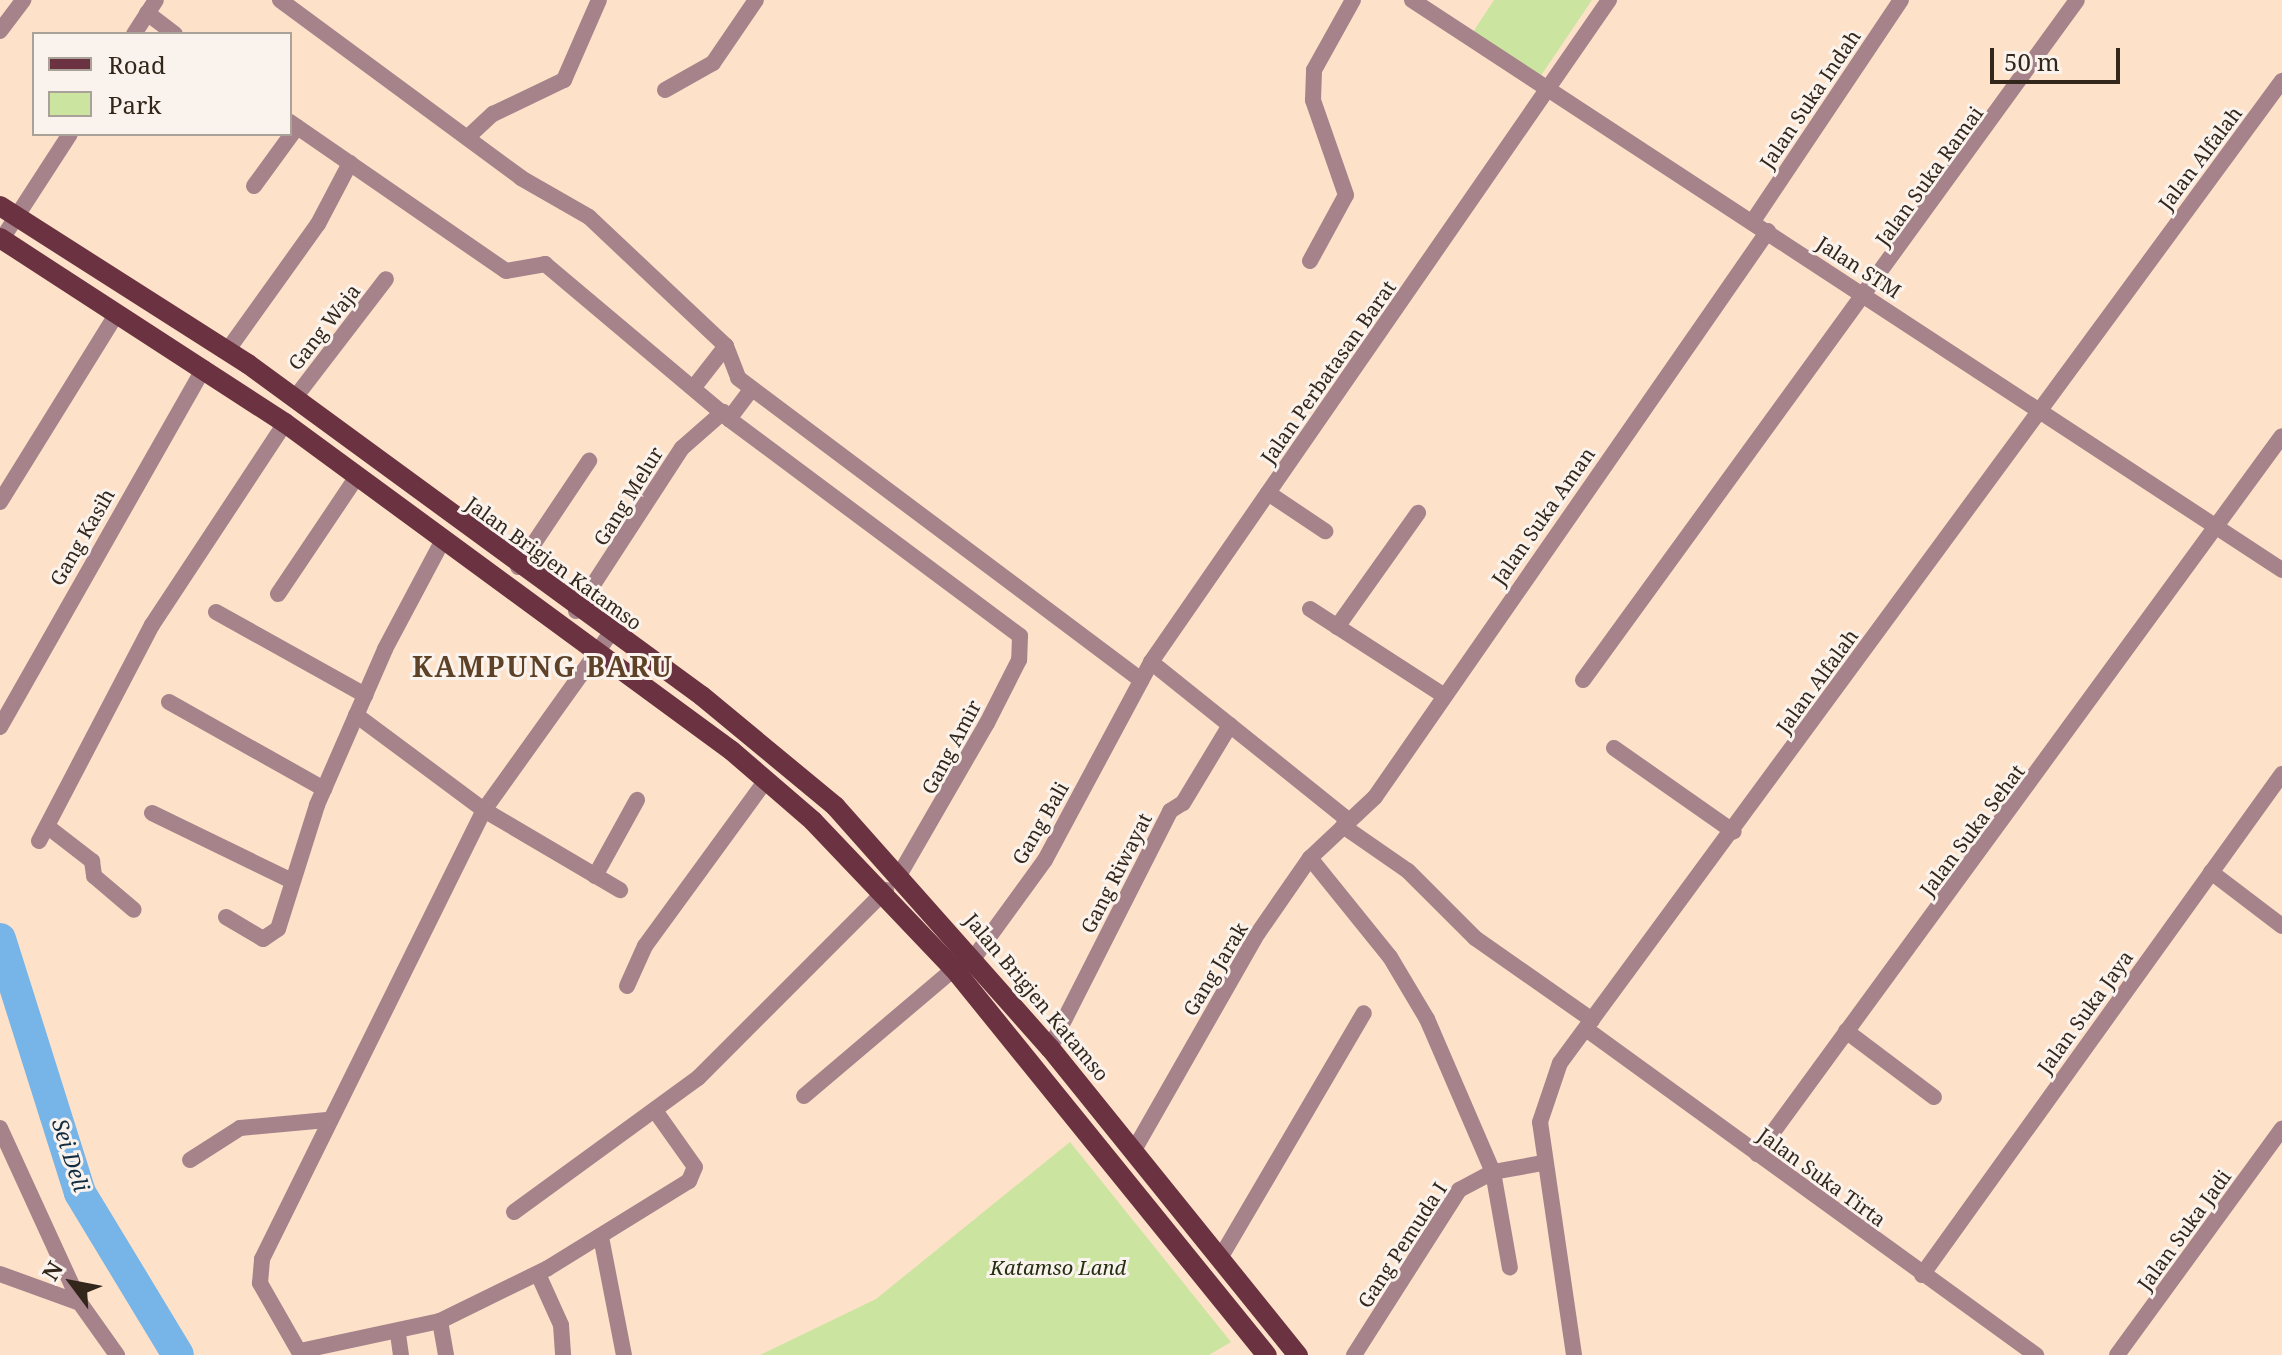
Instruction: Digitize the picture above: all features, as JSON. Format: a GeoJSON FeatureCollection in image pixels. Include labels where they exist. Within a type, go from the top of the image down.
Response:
{"type":"FeatureCollection","features":[{"type":"Feature","properties":{"kind":"main road","name":"Jalan Brigjen Katamso"},"geometry":{"type":"LineString","coordinates":[[9,211],[227,351],[576,611],[741,726],[901,872],[1134,1150],[1298,1355]]}},
{"type":"Feature","properties":{"kind":"main road"},"geometry":{"type":"LineString","coordinates":[[1,240],[285,423],[444,538],[766,780],[886,890],[957,972],[1267,1355]]}},
{"type":"Feature","properties":{"kind":"main road"},"geometry":{"type":"LineString","coordinates":[[562,628],[576,611]]}},
{"type":"Feature","properties":{"kind":"main road"},"geometry":{"type":"LineString","coordinates":[[992,1015],[1011,1003]]}},
{"type":"Feature","properties":{"kind":"street"},"geometry":{"type":"LineString","coordinates":[[0,31],[23,0]]}},
{"type":"Feature","properties":{"kind":"street"},"geometry":{"type":"LineString","coordinates":[[280,0],[469,136],[589,217],[726,346],[737,364],[732,373],[1141,680]]}},
{"type":"Feature","properties":{"kind":"street"},"geometry":{"type":"LineString","coordinates":[[469,136],[493,114],[564,80],[599,0]]}},
{"type":"Feature","properties":{"kind":"street"},"geometry":{"type":"LineString","coordinates":[[665,90],[713,63],[756,0]]}},
{"type":"Feature","properties":{"kind":"street"},"geometry":{"type":"LineString","coordinates":[[1310,261],[1346,195],[1313,100],[1314,70],[1353,0]]}},
{"type":"Feature","properties":{"kind":"street","name":"Jalan STM"},"geometry":{"type":"LineString","coordinates":[[1412,0],[2282,570]]}},
{"type":"Feature","properties":{"kind":"street","name":"Jalan Perbatasan Barat"},"geometry":{"type":"LineString","coordinates":[[1141,680],[1551,89],[1609,0]]}},
{"type":"Feature","properties":{"kind":"street","name":"Jalan Suka Indah"},"geometry":{"type":"LineString","coordinates":[[1753,221],[1901,0]]}},
{"type":"Feature","properties":{"kind":"street","name":"Jalan Suka Ramai"},"geometry":{"type":"LineString","coordinates":[[1583,680],[1868,296],[2077,0]]}},
{"type":"Feature","properties":{"kind":"street"},"geometry":{"type":"LineString","coordinates":[[135,32],[152,6],[173,32]]}},
{"type":"Feature","properties":{"kind":"street","name":"Jalan Alfalah"},"geometry":{"type":"LineString","coordinates":[[1574,1355],[1574,1316],[1543,1163],[1545,1097],[1589,1025],[1734,832],[2037,409],[2282,81]]}},
{"type":"Feature","properties":{"kind":"street"},"geometry":{"type":"LineString","coordinates":[[293,124],[506,271],[545,264],[726,415]]}},
{"type":"Feature","properties":{"kind":"street"},"geometry":{"type":"LineString","coordinates":[[1,240],[9,211],[68,136]]}},
{"type":"Feature","properties":{"kind":"street"},"geometry":{"type":"LineString","coordinates":[[254,186],[285,136]]}},
{"type":"Feature","properties":{"kind":"street"},"geometry":{"type":"LineString","coordinates":[[227,351],[303,248],[350,163]]}},
{"type":"Feature","properties":{"kind":"street","name":"Jalan Suka Aman"},"geometry":{"type":"LineString","coordinates":[[1345,823],[1375,797],[1768,231]]}},
{"type":"Feature","properties":{"kind":"street","name":"Gang Waja"},"geometry":{"type":"LineString","coordinates":[[294,399],[386,279]]}},
{"type":"Feature","properties":{"kind":"street"},"geometry":{"type":"LineString","coordinates":[[0,502],[117,313]]}},
{"type":"Feature","properties":{"kind":"street"},"geometry":{"type":"LineString","coordinates":[[694,387],[726,346]]}},
{"type":"Feature","properties":{"kind":"street","name":"Gang Kasih"},"geometry":{"type":"LineString","coordinates":[[0,727],[204,368]]}},
{"type":"Feature","properties":{"kind":"street","name":"Gang Melur"},"geometry":{"type":"LineString","coordinates":[[576,611],[682,448],[726,415],[752,389]]}},
{"type":"Feature","properties":{"kind":"street","name":"Gang Amir"},"geometry":{"type":"LineString","coordinates":[[726,415],[1020,636],[1019,660],[987,723],[901,872]]}},
{"type":"Feature","properties":{"kind":"street"},"geometry":{"type":"LineString","coordinates":[[134,910],[94,876],[92,861],[44,834],[152,625],[285,423]]}},
{"type":"Feature","properties":{"kind":"street","name":"Jalan Suka Sehat"},"geometry":{"type":"LineString","coordinates":[[1757,1154],[2218,529],[2282,436]]}},
{"type":"Feature","properties":{"kind":"street"},"geometry":{"type":"LineString","coordinates":[[518,567],[589,461]]}},
{"type":"Feature","properties":{"kind":"street"},"geometry":{"type":"LineString","coordinates":[[278,594],[358,475]]}},
{"type":"Feature","properties":{"kind":"street"},"geometry":{"type":"LineString","coordinates":[[1268,493],[1325,531]]}},
{"type":"Feature","properties":{"kind":"street"},"geometry":{"type":"LineString","coordinates":[[1337,627],[1418,513]]}},
{"type":"Feature","properties":{"kind":"street"},"geometry":{"type":"LineString","coordinates":[[226,917],[272,937],[288,879],[324,789],[365,695],[444,538]]}},
{"type":"Feature","properties":{"kind":"street"},"geometry":{"type":"LineString","coordinates":[[1310,609],[1443,695]]}},
{"type":"Feature","properties":{"kind":"street"},"geometry":{"type":"LineString","coordinates":[[216,612],[365,695]]}},
{"type":"Feature","properties":{"kind":"street"},"geometry":{"type":"LineString","coordinates":[[610,634],[484,810],[327,1120],[258,1271],[300,1353],[398,1334],[440,1321],[538,1274],[601,1237],[694,1174],[656,1112]]}},
{"type":"Feature","properties":{"kind":"street","name":"Jalan Suka Tirta"},"geometry":{"type":"LineString","coordinates":[[1151,662],[1456,911],[1464,930],[1757,1154],[2036,1355]]}},
{"type":"Feature","properties":{"kind":"street","name":"Gang Bali"},"geometry":{"type":"LineString","coordinates":[[804,1096],[957,972],[976,961],[1045,860],[1141,680]]}},
{"type":"Feature","properties":{"kind":"street"},"geometry":{"type":"LineString","coordinates":[[169,702],[324,789]]}},
{"type":"Feature","properties":{"kind":"street"},"geometry":{"type":"LineString","coordinates":[[356,715],[484,810],[620,890]]}},
{"type":"Feature","properties":{"kind":"street","name":"Gang Riwayat"},"geometry":{"type":"LineString","coordinates":[[1050,1048],[1170,811],[1183,803],[1230,725]]}},
{"type":"Feature","properties":{"kind":"street"},"geometry":{"type":"LineString","coordinates":[[1614,748],[1734,832]]}},
{"type":"Feature","properties":{"kind":"street","name":"Jalan Suka Jaya"},"geometry":{"type":"LineString","coordinates":[[1922,1275],[2282,774]]}},
{"type":"Feature","properties":{"kind":"street"},"geometry":{"type":"LineString","coordinates":[[627,986],[645,946],[766,780]]}},
{"type":"Feature","properties":{"kind":"street"},"geometry":{"type":"LineString","coordinates":[[595,876],[637,800]]}},
{"type":"Feature","properties":{"kind":"street"},"geometry":{"type":"LineString","coordinates":[[152,813],[288,879]]}},
{"type":"Feature","properties":{"kind":"street","name":"Gang Jarak"},"geometry":{"type":"LineString","coordinates":[[1134,1150],[1258,933],[1310,858],[1345,823]]}},
{"type":"Feature","properties":{"kind":"street"},"geometry":{"type":"LineString","coordinates":[[1310,858],[1390,957],[1427,1019],[1493,1172],[1510,1268]]}},
{"type":"Feature","properties":{"kind":"street"},"geometry":{"type":"LineString","coordinates":[[2211,872],[2282,926]]}},
{"type":"Feature","properties":{"kind":"street"},"geometry":{"type":"LineString","coordinates":[[514,1212],[656,1112],[758,1022],[886,890]]}},
{"type":"Feature","properties":{"kind":"street"},"geometry":{"type":"LineString","coordinates":[[1219,1260],[1364,1013]]}},
{"type":"Feature","properties":{"kind":"street"},"geometry":{"type":"LineString","coordinates":[[1846,1031],[1934,1097]]}},
{"type":"Feature","properties":{"kind":"street"},"geometry":{"type":"LineString","coordinates":[[190,1160],[240,1128],[327,1120]]}},
{"type":"Feature","properties":{"kind":"street","name":"Jalan Suka Jadi"},"geometry":{"type":"LineString","coordinates":[[2117,1355],[2282,1129]]}},
{"type":"Feature","properties":{"kind":"street"},"geometry":{"type":"LineString","coordinates":[[1,1135],[80,1303],[117,1355]]}},
{"type":"Feature","properties":{"kind":"street","name":"Gang Pemuda I"},"geometry":{"type":"LineString","coordinates":[[1354,1355],[1455,1195],[1493,1172],[1543,1163]]}},
{"type":"Feature","properties":{"kind":"street"},"geometry":{"type":"LineString","coordinates":[[601,1237],[624,1355]]}},
{"type":"Feature","properties":{"kind":"street"},"geometry":{"type":"LineString","coordinates":[[0,1274],[80,1303]]}},
{"type":"Feature","properties":{"kind":"street"},"geometry":{"type":"LineString","coordinates":[[538,1274],[561,1325],[563,1355]]}},
{"type":"Feature","properties":{"kind":"street"},"geometry":{"type":"LineString","coordinates":[[440,1321],[446,1355]]}},
{"type":"Feature","properties":{"kind":"street"},"geometry":{"type":"LineString","coordinates":[[398,1334],[401,1355]]}},
{"type":"Feature","properties":{"kind":"green space"},"geometry":{"type":"Polygon","coordinates":[[[1494,0],[1592,0],[1540,77],[1473,32],[1494,0]]]}},
{"type":"Feature","properties":{"kind":"green space","name":"Katamso Land"},"geometry":{"type":"Polygon","coordinates":[[[1070,1142],[1231,1342],[1209,1355],[760,1355],[876,1299],[1070,1142]]]}},
{"type":"Feature","properties":{"kind":"waterway","name":"Sei Deli"},"geometry":{"type":"LineString","coordinates":[[0,939],[80,1193],[178,1355]]}},
{"type":"Feature","properties":{"kind":"district","name":"KAMPUNG BARU"},"geometry":{"type":"Point","coordinates":[543,666]}}]}
